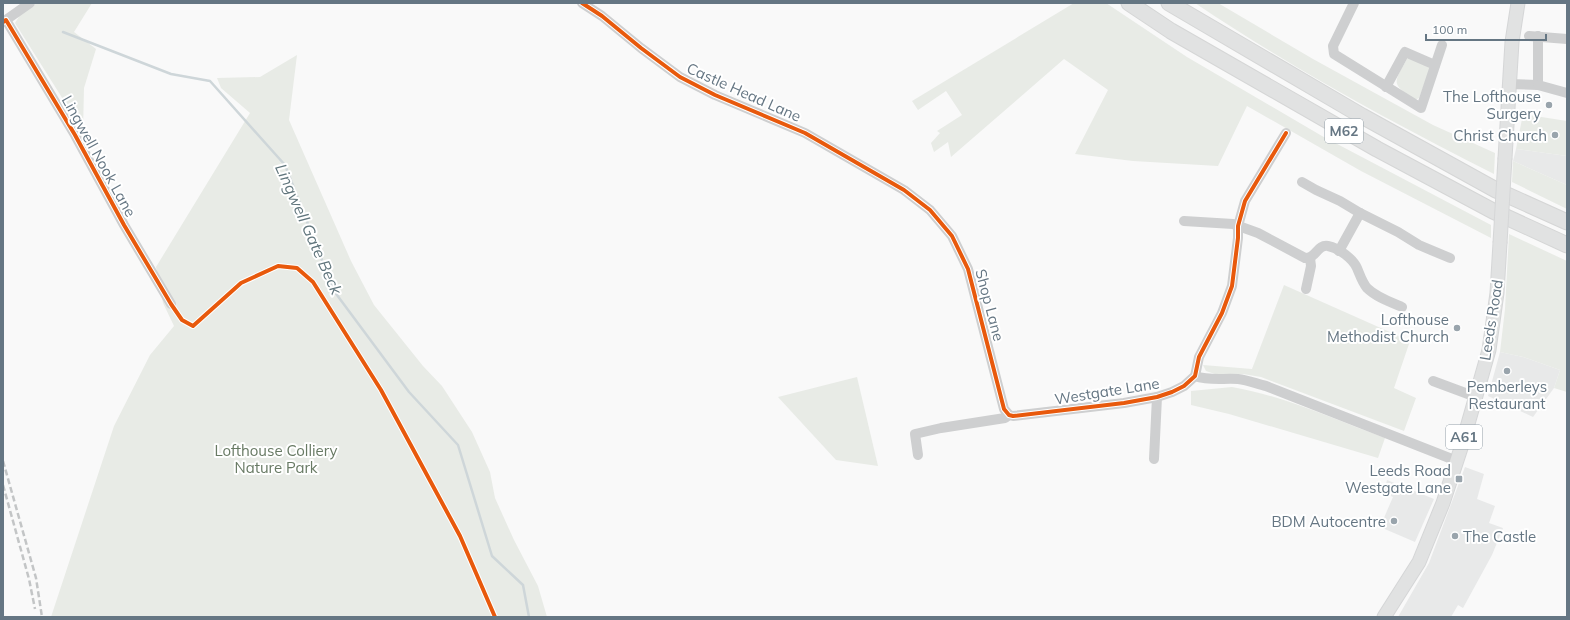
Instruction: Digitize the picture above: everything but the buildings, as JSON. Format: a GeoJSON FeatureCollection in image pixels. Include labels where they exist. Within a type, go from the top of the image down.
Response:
{"type":"FeatureCollection","features":[{"type":"Feature","properties":{"kind":"highway","name":"M62"},"geometry":{"type":"LineString","coordinates":[[1129,3],[1171,31],[1377,149],[1493,211],[1567,245]]}},
{"type":"Feature","properties":{"kind":"highway","name":"M62"},"geometry":{"type":"LineString","coordinates":[[1169,3],[1362,116],[1496,190],[1567,222]]}},
{"type":"Feature","properties":{"kind":"main road","name":"Leeds Road"},"geometry":{"type":"LineString","coordinates":[[1384,617],[1419,562],[1443,503],[1489,350],[1497,293],[1512,42],[1518,3]]}},
{"type":"Feature","properties":{"kind":"street"},"geometry":{"type":"LineString","coordinates":[[5,21],[30,3]]}},
{"type":"Feature","properties":{"kind":"street","name":"Castle Head Lane"},"geometry":{"type":"LineString","coordinates":[[582,3],[602,16],[680,78],[715,95],[806,133],[904,190]]}},
{"type":"Feature","properties":{"kind":"street"},"geometry":{"type":"LineString","coordinates":[[1354,3],[1332,49],[1336,56],[1421,108],[1442,46]]}},
{"type":"Feature","properties":{"kind":"street","name":"Lingwell Nook Lane"},"geometry":{"type":"LineString","coordinates":[[5,21],[75,135],[124,225],[171,304]]}},
{"type":"Feature","properties":{"kind":"street"},"geometry":{"type":"LineString","coordinates":[[1538,85],[1533,36],[1567,39]]}},
{"type":"Feature","properties":{"kind":"street"},"geometry":{"type":"LineString","coordinates":[[1386,87],[1406,52],[1435,65]]}},
{"type":"Feature","properties":{"kind":"street"},"geometry":{"type":"LineString","coordinates":[[1509,84],[1538,85],[1567,93]]}},
{"type":"Feature","properties":{"kind":"street"},"geometry":{"type":"LineString","coordinates":[[1286,133],[1245,201],[1238,226],[1232,286],[1222,313],[1199,357],[1195,376],[1215,380],[1238,380],[1266,386],[1456,461]]}},
{"type":"Feature","properties":{"kind":"street"},"geometry":{"type":"LineString","coordinates":[[1302,182],[1420,245],[1450,258]]}},
{"type":"Feature","properties":{"kind":"street","name":"Shop Lane"},"geometry":{"type":"LineString","coordinates":[[904,190],[930,210],[952,236],[968,269],[1004,409],[1013,416]]}},
{"type":"Feature","properties":{"kind":"street"},"geometry":{"type":"LineString","coordinates":[[1339,251],[1360,213]]}},
{"type":"Feature","properties":{"kind":"street"},"geometry":{"type":"LineString","coordinates":[[1184,221],[1229,223],[1258,233],[1302,257],[1310,258],[1323,246],[1329,246],[1354,262],[1365,286],[1373,293],[1402,307]]}},
{"type":"Feature","properties":{"kind":"street"},"geometry":{"type":"LineString","coordinates":[[1306,289],[1311,266],[1310,258]]}},
{"type":"Feature","properties":{"kind":"street","name":"Westgate Lane"},"geometry":{"type":"LineString","coordinates":[[918,455],[915,434],[941,428],[1013,416],[1124,403],[1156,397],[1184,386],[1195,376]]}},
{"type":"Feature","properties":{"kind":"street"},"geometry":{"type":"LineString","coordinates":[[1433,381],[1476,397]]}},
{"type":"Feature","properties":{"kind":"street"},"geometry":{"type":"LineString","coordinates":[[1154,459],[1156,397]]}},
{"type":"Feature","properties":{"kind":"shaded area"},"geometry":{"type":"Polygon","coordinates":[[[1516,149],[1567,156],[1567,185],[1513,161],[1516,149]]]}},
{"type":"Feature","properties":{"kind":"shaded area"},"geometry":{"type":"Polygon","coordinates":[[[1500,352],[1523,357],[1560,370],[1554,388],[1533,417],[1488,396],[1500,352]]]}},
{"type":"Feature","properties":{"kind":"shaded area"},"geometry":{"type":"Polygon","coordinates":[[[1465,467],[1484,474],[1477,499],[1495,506],[1489,523],[1503,528],[1492,555],[1463,608],[1458,605],[1451,617],[1398,617],[1429,563],[1465,467]]]}},
{"type":"Feature","properties":{"kind":"shaded area"},"geometry":{"type":"Polygon","coordinates":[[[1387,480],[1434,499],[1415,542],[1380,527],[1393,497],[1384,493],[1387,480]]]}},
{"type":"Feature","properties":{"kind":"green space"},"geometry":{"type":"Polygon","coordinates":[[[37,3],[92,3],[74,32],[96,49],[84,88],[83,131],[15,23],[20,15],[37,3]]]}},
{"type":"Feature","properties":{"kind":"green space"},"geometry":{"type":"Polygon","coordinates":[[[1074,3],[1106,3],[1187,57],[1322,136],[1491,225],[1491,238],[1361,171],[1247,106],[1218,166],[1133,161],[1075,154],[1108,90],[1064,59],[951,157],[948,142],[934,152],[931,143],[940,133],[937,131],[962,115],[946,91],[918,110],[912,101],[1074,3]]]}},
{"type":"Feature","properties":{"kind":"green space"},"geometry":{"type":"Polygon","coordinates":[[[1195,3],[1218,3],[1313,59],[1433,125],[1495,153],[1494,174],[1304,72],[1195,3]]]}},
{"type":"Feature","properties":{"kind":"green space","name":"Lofthouse Colliery Nature Park"},"geometry":{"type":"Polygon","coordinates":[[[297,55],[289,120],[351,261],[374,305],[423,366],[442,386],[472,432],[490,472],[495,498],[514,540],[538,586],[547,617],[51,617],[114,426],[150,355],[174,326],[163,303],[156,267],[250,113],[221,88],[217,78],[260,77],[297,55]]]}},
{"type":"Feature","properties":{"kind":"green space"},"geometry":{"type":"Polygon","coordinates":[[[1409,58],[1426,64],[1430,69],[1419,98],[1415,100],[1398,86],[1397,82],[1399,74],[1409,58]]]}},
{"type":"Feature","properties":{"kind":"green space"},"geometry":{"type":"Polygon","coordinates":[[[1523,114],[1567,121],[1567,156],[1516,149],[1523,114]]]}},
{"type":"Feature","properties":{"kind":"green space"},"geometry":{"type":"Polygon","coordinates":[[[1513,161],[1567,185],[1567,209],[1512,182],[1513,161]]]}},
{"type":"Feature","properties":{"kind":"green space"},"geometry":{"type":"Polygon","coordinates":[[[1509,234],[1567,261],[1567,392],[1554,388],[1560,370],[1523,357],[1500,352],[1505,309],[1509,234]]]}},
{"type":"Feature","properties":{"kind":"green space"},"geometry":{"type":"Polygon","coordinates":[[[1284,285],[1410,341],[1394,388],[1416,398],[1404,431],[1261,377],[1243,374],[1215,374],[1206,371],[1203,365],[1252,369],[1284,285]]]}},
{"type":"Feature","properties":{"kind":"green space"},"geometry":{"type":"Polygon","coordinates":[[[857,377],[878,466],[836,460],[778,397],[857,377]]]}},
{"type":"Feature","properties":{"kind":"green space"},"geometry":{"type":"Polygon","coordinates":[[[1232,387],[1291,402],[1385,438],[1378,458],[1229,414],[1191,405],[1191,391],[1232,387]]]}},
{"type":"Feature","properties":{"kind":"waterway","name":"Lingwell Gate Beck"},"geometry":{"type":"LineString","coordinates":[[63,32],[171,74],[210,81],[285,165],[334,291],[409,392],[458,445],[492,556],[523,585],[529,617]]}},
{"type":"Feature","properties":{"kind":"railway"},"geometry":{"type":"LineString","coordinates":[[3,461],[36,578],[42,617]]}},
{"type":"Feature","properties":{"kind":"railway"},"geometry":{"type":"LineString","coordinates":[[3,485],[29,579],[35,609]]}},
{"type":"Feature","properties":{"kind":"cycle path"},"geometry":{"type":"LineString","coordinates":[[582,3],[602,16],[680,77],[715,95],[805,133],[904,190],[930,210],[952,236],[968,269],[1004,409],[1009,415],[1013,416],[1124,403],[1157,397],[1184,386],[1195,376],[1199,357],[1222,313],[1232,286],[1238,226],[1245,201],[1286,133]]}},
{"type":"Feature","properties":{"kind":"cycle path"},"geometry":{"type":"LineString","coordinates":[[3,22],[6,20],[75,135],[124,225],[182,320],[193,326],[241,283],[278,266],[297,268],[313,282],[381,390],[460,536],[495,617]]}},
{"type":"Feature","properties":{"kind":"place","name":"The Lofthouse Surgery"},"geometry":{"type":"Point","coordinates":[1549,105]}},
{"type":"Feature","properties":{"kind":"place","name":"Christ Church"},"geometry":{"type":"Point","coordinates":[1555,135]}},
{"type":"Feature","properties":{"kind":"place","name":"Lofthouse Methodist Church"},"geometry":{"type":"Point","coordinates":[1457,328]}},
{"type":"Feature","properties":{"kind":"place","name":"Pemberleys Restaurant"},"geometry":{"type":"Point","coordinates":[1507,371]}},
{"type":"Feature","properties":{"kind":"place","name":"Leeds Road Westgate Lane"},"geometry":{"type":"Point","coordinates":[1459,479]}},
{"type":"Feature","properties":{"kind":"place","name":"BDM Autocentre"},"geometry":{"type":"Point","coordinates":[1394,521]}},
{"type":"Feature","properties":{"kind":"place","name":"The Castle"},"geometry":{"type":"Point","coordinates":[1455,536]}}]}
